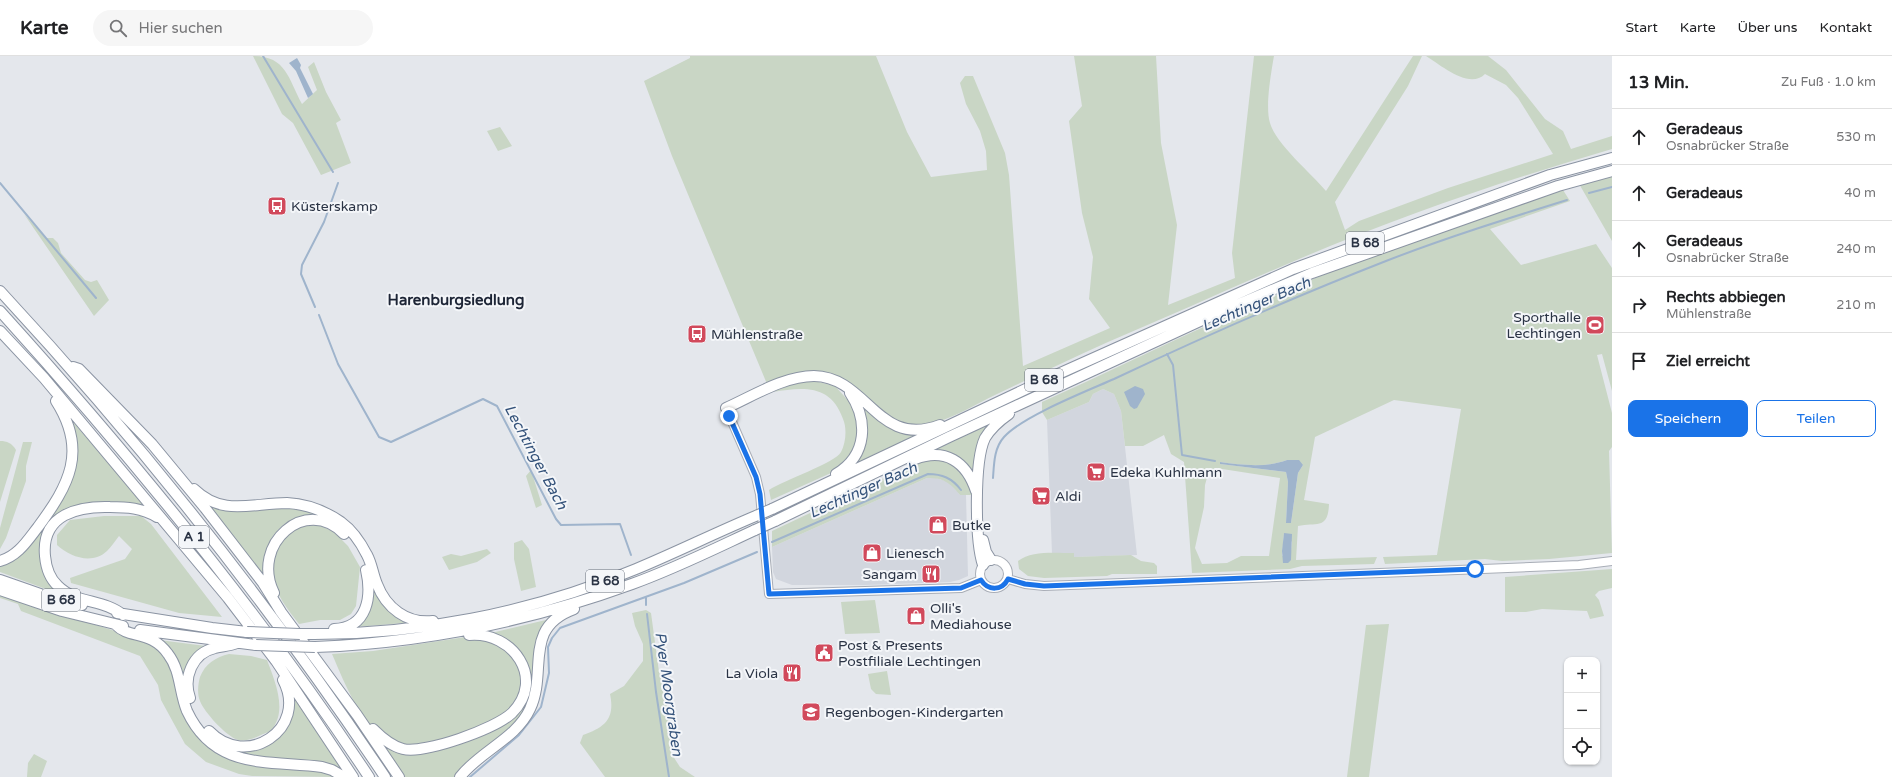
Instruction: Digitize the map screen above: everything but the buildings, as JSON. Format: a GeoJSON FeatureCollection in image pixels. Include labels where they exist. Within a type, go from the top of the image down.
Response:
{"type":"FeatureCollection","features":[{"type":"Feature","properties":{"kind":"highway","name":"B 68"},"geometry":{"type":"LineString","coordinates":[[0,580],[66,601],[123,615],[247,632],[303,634],[365,633],[451,622],[566,595],[636,569],[752,518],[1048,378],[1293,269],[1550,175],[1612,158]]}},
{"type":"Feature","properties":{"kind":"highway","name":"B 68"},"geometry":{"type":"LineString","coordinates":[[0,590],[62,611],[116,625],[256,645],[315,647],[402,641],[457,633],[541,613],[632,584],[775,521],[1046,392],[1214,315],[1312,273],[1558,186],[1612,171]]}},
{"type":"Feature","properties":{"kind":"highway","name":"A 1"},"geometry":{"type":"LineString","coordinates":[[0,291],[68,366],[154,467],[234,566],[325,689],[385,777]]}},
{"type":"Feature","properties":{"kind":"highway","name":"A 1"},"geometry":{"type":"LineString","coordinates":[[0,311],[94,416],[184,525],[284,654],[369,777]]}},
{"type":"Feature","properties":{"kind":"highway"},"geometry":{"type":"LineString","coordinates":[[0,331],[44,378],[228,598],[276,661],[353,777]]}},
{"type":"Feature","properties":{"kind":"highway"},"geometry":{"type":"LineString","coordinates":[[68,366],[79,369],[127,416],[184,482],[245,559],[281,612],[358,715],[400,777]]}},
{"type":"Feature","properties":{"kind":"highway"},"geometry":{"type":"LineString","coordinates":[[726,408],[774,386],[806,376],[834,380],[860,396],[888,422],[906,429],[931,428],[955,418],[965,418]]}},
{"type":"Feature","properties":{"kind":"highway"},"geometry":{"type":"LineString","coordinates":[[0,561],[16,553],[24,546],[58,500],[64,489],[71,468],[72,447],[69,428],[65,417],[46,386],[44,378]]}},
{"type":"Feature","properties":{"kind":"highway"},"geometry":{"type":"LineString","coordinates":[[773,508],[777,503],[842,470],[854,457],[862,438],[863,425],[861,414],[856,402],[846,388]]}},
{"type":"Feature","properties":{"kind":"highway"},"geometry":{"type":"LineString","coordinates":[[987,562],[986,552],[979,528],[978,494],[981,451],[985,438],[991,429],[1009,414],[1042,398],[1046,392]]}},
{"type":"Feature","properties":{"kind":"highway"},"geometry":{"type":"LineString","coordinates":[[897,462],[907,462],[934,454],[956,460],[968,473],[978,494]]}},
{"type":"Feature","properties":{"kind":"highway"},"geometry":{"type":"LineString","coordinates":[[184,482],[207,498],[227,506],[250,507],[295,504],[315,508],[328,514],[342,523],[360,543],[372,566],[380,592],[392,609],[417,620],[442,620],[451,622]]}},
{"type":"Feature","properties":{"kind":"highway"},"geometry":{"type":"LineString","coordinates":[[123,615],[117,609],[80,600],[58,586],[52,578],[45,562],[45,545],[51,529],[68,512],[81,508],[96,507],[139,509],[148,512],[168,526]]}},
{"type":"Feature","properties":{"kind":"highway"},"geometry":{"type":"LineString","coordinates":[[281,612],[280,603],[271,587],[268,575],[269,555],[273,545],[286,530],[305,522],[318,521],[330,524],[340,530],[360,554],[366,568],[370,593],[368,603],[357,620],[347,626],[337,629],[312,630],[303,634]]}},
{"type":"Feature","properties":{"kind":"highway"},"geometry":{"type":"LineString","coordinates":[[460,777],[474,763],[514,730],[530,710],[537,686],[540,644],[548,626],[562,614],[625,590],[632,584]]}},
{"type":"Feature","properties":{"kind":"highway"},"geometry":{"type":"LineString","coordinates":[[116,625],[120,630],[154,640],[168,653],[177,670],[183,699],[192,721],[216,746],[228,753],[250,761],[322,767],[332,770],[344,777]]}},
{"type":"Feature","properties":{"kind":"highway"},"geometry":{"type":"LineString","coordinates":[[358,715],[382,738],[392,745],[404,749],[416,750],[432,747],[486,728],[512,713],[519,704],[524,693],[525,681],[520,659],[507,644],[497,638],[486,635],[457,633]]}},
{"type":"Feature","properties":{"kind":"highway"},"geometry":{"type":"LineString","coordinates":[[237,643],[205,652],[197,658],[188,675],[188,694],[196,714],[213,735],[222,741],[241,747],[260,744],[270,739],[283,726],[289,711],[289,702],[286,685],[277,668],[276,661]]}},
{"type":"Feature","properties":{"kind":"street"},"geometry":{"type":"LineString","coordinates":[[726,408],[756,477],[760,494],[769,594],[961,588],[981,580]]}},
{"type":"Feature","properties":{"kind":"street"},"geometry":{"type":"LineString","coordinates":[[998,560],[1004,563],[1008,571],[1008,579],[1003,586],[995,589],[987,586],[981,580],[980,572],[987,562],[998,560]]}},
{"type":"Feature","properties":{"kind":"street"},"geometry":{"type":"LineString","coordinates":[[1008,579],[1025,584],[1044,586],[1579,565],[1612,561]]}},
{"type":"Feature","properties":{"kind":"shaded area"},"geometry":{"type":"Polygon","coordinates":[[[1103,389],[1114,394],[1121,411],[1137,555],[1074,557],[1073,553],[1052,554],[1047,420],[1089,402],[1093,394],[1103,389]]]}},
{"type":"Feature","properties":{"kind":"shaded area"},"geometry":{"type":"Polygon","coordinates":[[[927,478],[936,478],[949,482],[960,495],[966,495],[968,576],[950,582],[865,585],[792,585],[776,579],[773,572],[772,547],[927,478]]]}},
{"type":"Feature","properties":{"kind":"green space"},"geometry":{"type":"Polygon","coordinates":[[[253,56],[264,57],[279,64],[285,70],[302,104],[317,90],[308,67],[314,62],[326,92],[341,120],[336,123],[351,163],[321,175],[293,123],[282,114],[253,56]]]}},
{"type":"Feature","properties":{"kind":"green space"},"geometry":{"type":"Polygon","coordinates":[[[690,56],[876,56],[907,132],[931,177],[987,170],[986,151],[980,131],[966,104],[960,83],[965,76],[973,76],[1005,153],[1009,175],[1023,366],[1110,328],[1089,299],[1093,257],[1082,213],[1069,121],[1082,106],[1074,56],[1156,56],[1161,143],[1177,225],[1168,305],[1235,278],[1232,253],[1254,56],[1274,56],[1271,71],[1268,108],[1270,123],[1274,131],[1286,149],[1326,191],[1413,56],[1422,56],[1408,86],[1335,202],[1345,230],[1359,221],[1448,188],[1553,154],[1518,98],[1506,85],[1485,74],[1478,78],[1463,78],[1447,70],[1426,56],[1488,56],[1506,70],[1545,119],[1563,131],[1571,149],[1612,136],[1612,149],[1533,173],[1415,213],[1337,243],[1108,342],[952,417],[917,426],[901,423],[887,416],[849,383],[834,375],[810,371],[797,373],[767,384],[672,156],[644,81],[690,58],[690,56]]]}},
{"type":"Feature","properties":{"kind":"green space"},"geometry":{"type":"Polygon","coordinates":[[[500,127],[512,146],[498,151],[487,131],[500,127]]]}},
{"type":"Feature","properties":{"kind":"green space"},"geometry":{"type":"Polygon","coordinates":[[[1612,174],[1612,241],[1578,182],[1612,174]]]}},
{"type":"Feature","properties":{"kind":"green space"},"geometry":{"type":"Polygon","coordinates":[[[1563,190],[1570,201],[1490,229],[1521,265],[1596,244],[1612,268],[1612,391],[1602,354],[1597,355],[1612,413],[1612,447],[1609,451],[1612,553],[1549,559],[1502,561],[1485,559],[1385,564],[1383,557],[1437,555],[1461,409],[1394,400],[1315,437],[1304,500],[1329,504],[1328,512],[1324,521],[1320,523],[1298,526],[1296,560],[1377,557],[1374,564],[1302,566],[1290,569],[1192,573],[1184,462],[1171,454],[1164,435],[1143,446],[1125,446],[1121,411],[1114,394],[1103,389],[1093,394],[1089,402],[1047,420],[1042,412],[1042,402],[1263,300],[1390,248],[1520,203],[1563,190]],[[1287,460],[1279,463],[1262,465],[1220,462],[1220,464],[1286,472],[1288,482],[1286,523],[1291,523],[1298,473],[1303,465],[1287,460]],[[1216,468],[1208,474],[1205,485],[1204,507],[1195,548],[1202,564],[1227,563],[1241,556],[1269,556],[1280,478],[1216,468]],[[1284,533],[1282,556],[1291,551],[1292,542],[1284,533]]]}},
{"type":"Feature","properties":{"kind":"green space"},"geometry":{"type":"Polygon","coordinates":[[[24,214],[46,238],[53,238],[58,243],[61,253],[85,280],[91,282],[97,280],[109,300],[94,316],[24,214]]]}},
{"type":"Feature","properties":{"kind":"green space"},"geometry":{"type":"Polygon","coordinates":[[[810,380],[835,386],[854,407],[859,425],[855,446],[847,460],[831,473],[771,500],[769,490],[829,461],[837,456],[843,448],[845,427],[838,408],[831,399],[815,390],[795,389],[773,392],[795,383],[810,380]]]}},
{"type":"Feature","properties":{"kind":"green space"},"geometry":{"type":"Polygon","coordinates":[[[861,404],[922,433],[851,466],[861,443],[865,428],[864,413],[861,404]]]}},
{"type":"Feature","properties":{"kind":"green space"},"geometry":{"type":"Polygon","coordinates":[[[68,416],[148,509],[126,505],[54,520],[41,555],[62,595],[0,572],[0,565],[10,562],[73,470],[68,416]]]}},
{"type":"Feature","properties":{"kind":"green space"},"geometry":{"type":"Polygon","coordinates":[[[990,422],[986,428],[975,476],[967,465],[957,458],[945,453],[931,451],[990,422]]]}},
{"type":"Feature","properties":{"kind":"green space"},"geometry":{"type":"Polygon","coordinates":[[[0,441],[9,443],[16,450],[0,502],[0,441]]]}},
{"type":"Feature","properties":{"kind":"green space"},"geometry":{"type":"Polygon","coordinates":[[[23,442],[32,442],[26,466],[26,481],[6,538],[0,549],[0,528],[23,442]]]}},
{"type":"Feature","properties":{"kind":"green space"},"geometry":{"type":"Polygon","coordinates":[[[937,458],[955,464],[970,484],[972,495],[960,495],[946,482],[938,479],[927,478],[772,547],[772,531],[920,461],[937,458]]]}},
{"type":"Feature","properties":{"kind":"green space"},"geometry":{"type":"Polygon","coordinates":[[[531,470],[542,505],[536,508],[526,476],[531,470]]]}},
{"type":"Feature","properties":{"kind":"green space"},"geometry":{"type":"Polygon","coordinates":[[[203,499],[238,511],[287,507],[300,509],[328,519],[303,518],[293,520],[285,524],[278,530],[268,546],[263,565],[263,574],[203,499]]]}},
{"type":"Feature","properties":{"kind":"green space"},"geometry":{"type":"Polygon","coordinates":[[[104,516],[141,516],[151,524],[222,617],[179,613],[71,583],[70,578],[125,559],[132,549],[119,536],[107,551],[95,558],[81,558],[75,556],[57,545],[57,535],[70,520],[104,516]]]}},
{"type":"Feature","properties":{"kind":"green space"},"geometry":{"type":"Polygon","coordinates":[[[319,525],[334,532],[348,546],[360,567],[356,606],[351,614],[340,620],[320,620],[299,624],[277,591],[272,573],[273,559],[278,545],[287,534],[302,527],[319,525]]]}},
{"type":"Feature","properties":{"kind":"green space"},"geometry":{"type":"Polygon","coordinates":[[[522,540],[529,549],[536,587],[521,591],[514,559],[514,543],[522,540]]]}},
{"type":"Feature","properties":{"kind":"green space"},"geometry":{"type":"Polygon","coordinates":[[[487,549],[491,553],[477,562],[449,570],[442,557],[451,554],[461,556],[487,549]]]}},
{"type":"Feature","properties":{"kind":"green space"},"geometry":{"type":"Polygon","coordinates":[[[1044,553],[1074,553],[1074,557],[1131,555],[1141,561],[1154,563],[1157,566],[1157,574],[1112,574],[1107,576],[1044,578],[1028,576],[1019,569],[1018,561],[1030,555],[1044,553]]]}},
{"type":"Feature","properties":{"kind":"green space"},"geometry":{"type":"Polygon","coordinates":[[[1612,569],[1612,588],[1599,591],[1595,595],[1599,600],[1604,616],[1590,619],[1587,611],[1542,609],[1526,612],[1505,612],[1505,577],[1612,569]]]}},
{"type":"Feature","properties":{"kind":"green space"},"geometry":{"type":"Polygon","coordinates":[[[371,578],[377,592],[387,608],[405,621],[404,623],[356,627],[371,578]]]}},
{"type":"Feature","properties":{"kind":"green space"},"geometry":{"type":"Polygon","coordinates":[[[0,595],[112,630],[157,647],[170,664],[177,688],[215,748],[310,768],[339,777],[252,776],[239,774],[206,762],[185,744],[161,700],[158,685],[140,656],[21,611],[18,604],[0,598],[0,595]]]}},
{"type":"Feature","properties":{"kind":"green space"},"geometry":{"type":"Polygon","coordinates":[[[875,600],[880,633],[845,634],[841,602],[875,600]]]}},
{"type":"Feature","properties":{"kind":"green space"},"geometry":{"type":"Polygon","coordinates":[[[646,610],[651,613],[659,672],[666,693],[671,753],[680,767],[695,777],[605,777],[580,743],[583,735],[598,729],[607,720],[611,709],[610,694],[624,686],[643,661],[643,644],[635,626],[632,613],[646,610]]]}},
{"type":"Feature","properties":{"kind":"green space"},"geometry":{"type":"Polygon","coordinates":[[[550,619],[540,667],[532,693],[523,712],[508,730],[471,760],[454,777],[404,777],[382,743],[423,751],[516,712],[527,671],[491,633],[550,619]]]}},
{"type":"Feature","properties":{"kind":"green space"},"geometry":{"type":"Polygon","coordinates":[[[1389,624],[1369,777],[1347,777],[1366,625],[1389,624]]]}},
{"type":"Feature","properties":{"kind":"green space"},"geometry":{"type":"Polygon","coordinates":[[[472,636],[481,636],[514,653],[522,680],[519,695],[509,710],[500,717],[452,738],[428,745],[405,746],[393,743],[379,733],[362,714],[348,691],[332,654],[373,651],[472,636]]]}},
{"type":"Feature","properties":{"kind":"green space"},"geometry":{"type":"Polygon","coordinates":[[[159,640],[206,646],[183,687],[159,640]]]}},
{"type":"Feature","properties":{"kind":"green space"},"geometry":{"type":"Polygon","coordinates":[[[229,654],[251,656],[267,660],[278,694],[279,713],[277,721],[272,729],[247,740],[238,740],[233,738],[222,729],[202,706],[198,695],[199,680],[205,668],[215,659],[229,654]]]}},
{"type":"Feature","properties":{"kind":"green space"},"geometry":{"type":"Polygon","coordinates":[[[887,671],[891,695],[876,694],[871,689],[868,674],[887,671]]]}},
{"type":"Feature","properties":{"kind":"green space"},"geometry":{"type":"Polygon","coordinates":[[[292,695],[347,774],[237,753],[231,748],[268,743],[292,695]]]}},
{"type":"Feature","properties":{"kind":"green space"},"geometry":{"type":"Polygon","coordinates":[[[34,754],[47,761],[41,777],[27,777],[28,763],[34,754]]]}},
{"type":"Feature","properties":{"kind":"water"},"geometry":{"type":"Polygon","coordinates":[[[297,58],[301,65],[300,68],[313,94],[308,98],[296,71],[289,63],[297,58]]]}},
{"type":"Feature","properties":{"kind":"water"},"geometry":{"type":"Polygon","coordinates":[[[1135,386],[1143,389],[1145,394],[1137,408],[1134,409],[1130,406],[1124,392],[1135,386]]]}},
{"type":"Feature","properties":{"kind":"water"},"geometry":{"type":"Polygon","coordinates":[[[1287,460],[1299,460],[1303,465],[1298,473],[1291,523],[1286,523],[1288,482],[1286,472],[1220,464],[1220,462],[1262,465],[1279,463],[1287,460]]]}},
{"type":"Feature","properties":{"kind":"water"},"geometry":{"type":"Polygon","coordinates":[[[1284,533],[1292,534],[1291,560],[1288,563],[1283,563],[1282,551],[1284,533]]]}},
{"type":"Feature","properties":{"kind":"waterway","name":"Lechtinger Bach"},"geometry":{"type":"LineString","coordinates":[[263,56],[333,172]]}},
{"type":"Feature","properties":{"kind":"waterway"},"geometry":{"type":"LineString","coordinates":[[0,183],[96,298]]}},
{"type":"Feature","properties":{"kind":"waterway","name":"Lechtinger Bach"},"geometry":{"type":"LineString","coordinates":[[315,307],[301,274],[302,265],[324,222],[338,183]]}},
{"type":"Feature","properties":{"kind":"waterway"},"geometry":{"type":"LineString","coordinates":[[1589,193],[1612,187]]}},
{"type":"Feature","properties":{"kind":"waterway","name":"Lechtinger Bach"},"geometry":{"type":"LineString","coordinates":[[993,478],[996,451],[1004,437],[1025,421],[1056,405],[1181,348],[1317,289],[1408,253],[1567,200]]}},
{"type":"Feature","properties":{"kind":"waterway","name":"Lechtinger Bach"},"geometry":{"type":"LineString","coordinates":[[319,315],[338,364],[379,437],[391,442],[483,399],[497,406],[556,519],[561,525],[620,524],[631,555]]}},
{"type":"Feature","properties":{"kind":"waterway"},"geometry":{"type":"LineString","coordinates":[[1167,354],[1173,365],[1182,455],[1215,461]]}},
{"type":"Feature","properties":{"kind":"waterway","name":"Lechtinger Bach"},"geometry":{"type":"LineString","coordinates":[[772,542],[928,474],[946,478],[954,482],[961,490]]}},
{"type":"Feature","properties":{"kind":"waterway"},"geometry":{"type":"LineString","coordinates":[[470,777],[519,735],[541,707],[549,673],[548,647],[552,638],[560,628],[684,583],[757,552]]}},
{"type":"Feature","properties":{"kind":"waterway","name":"Pyer Moorgraben"},"geometry":{"type":"LineString","coordinates":[[646,597],[646,605]]}},
{"type":"Feature","properties":{"kind":"waterway","name":"Pyer Moorgraben"},"geometry":{"type":"LineString","coordinates":[[647,614],[656,692],[669,777]]}},
{"type":"Feature","properties":{"kind":"place","name":"Küsterskamp"},"geometry":{"type":"Point","coordinates":[277,206]}},
{"type":"Feature","properties":{"kind":"place","name":"Sporthalle Lechtingen"},"geometry":{"type":"Point","coordinates":[1595,325]}},
{"type":"Feature","properties":{"kind":"place","name":"Mühlenstraße"},"geometry":{"type":"Point","coordinates":[697,334]}},
{"type":"Feature","properties":{"kind":"place","name":"Edeka Kuhlmann"},"geometry":{"type":"Point","coordinates":[1096,472]}},
{"type":"Feature","properties":{"kind":"place","name":"Aldi"},"geometry":{"type":"Point","coordinates":[1041,496]}},
{"type":"Feature","properties":{"kind":"place","name":"Butke"},"geometry":{"type":"Point","coordinates":[938,525]}},
{"type":"Feature","properties":{"kind":"place","name":"Lienesch"},"geometry":{"type":"Point","coordinates":[872,553]}},
{"type":"Feature","properties":{"kind":"place","name":"Sangam"},"geometry":{"type":"Point","coordinates":[931,574]}},
{"type":"Feature","properties":{"kind":"place","name":"Olli's Mediahouse"},"geometry":{"type":"Point","coordinates":[916,616]}},
{"type":"Feature","properties":{"kind":"place","name":"Post & Presents Postfiliale Lechtingen"},"geometry":{"type":"Point","coordinates":[824,653]}},
{"type":"Feature","properties":{"kind":"place","name":"La Viola"},"geometry":{"type":"Point","coordinates":[792,673]}},
{"type":"Feature","properties":{"kind":"place","name":"Regenbogen-Kindergarten"},"geometry":{"type":"Point","coordinates":[811,712]}},
{"type":"Feature","properties":{"kind":"district","name":"Harenburgsiedlung"},"geometry":{"type":"Point","coordinates":[456,300]}},
{"type":"Feature","properties":{"kind":"route"},"geometry":{"type":"LineString","coordinates":[[729,416],[756,477],[760,494],[769,594],[961,588],[981,580],[990,588],[995,589],[1003,586],[1008,579],[1025,584],[1044,586],[1475,569]]}}]}
